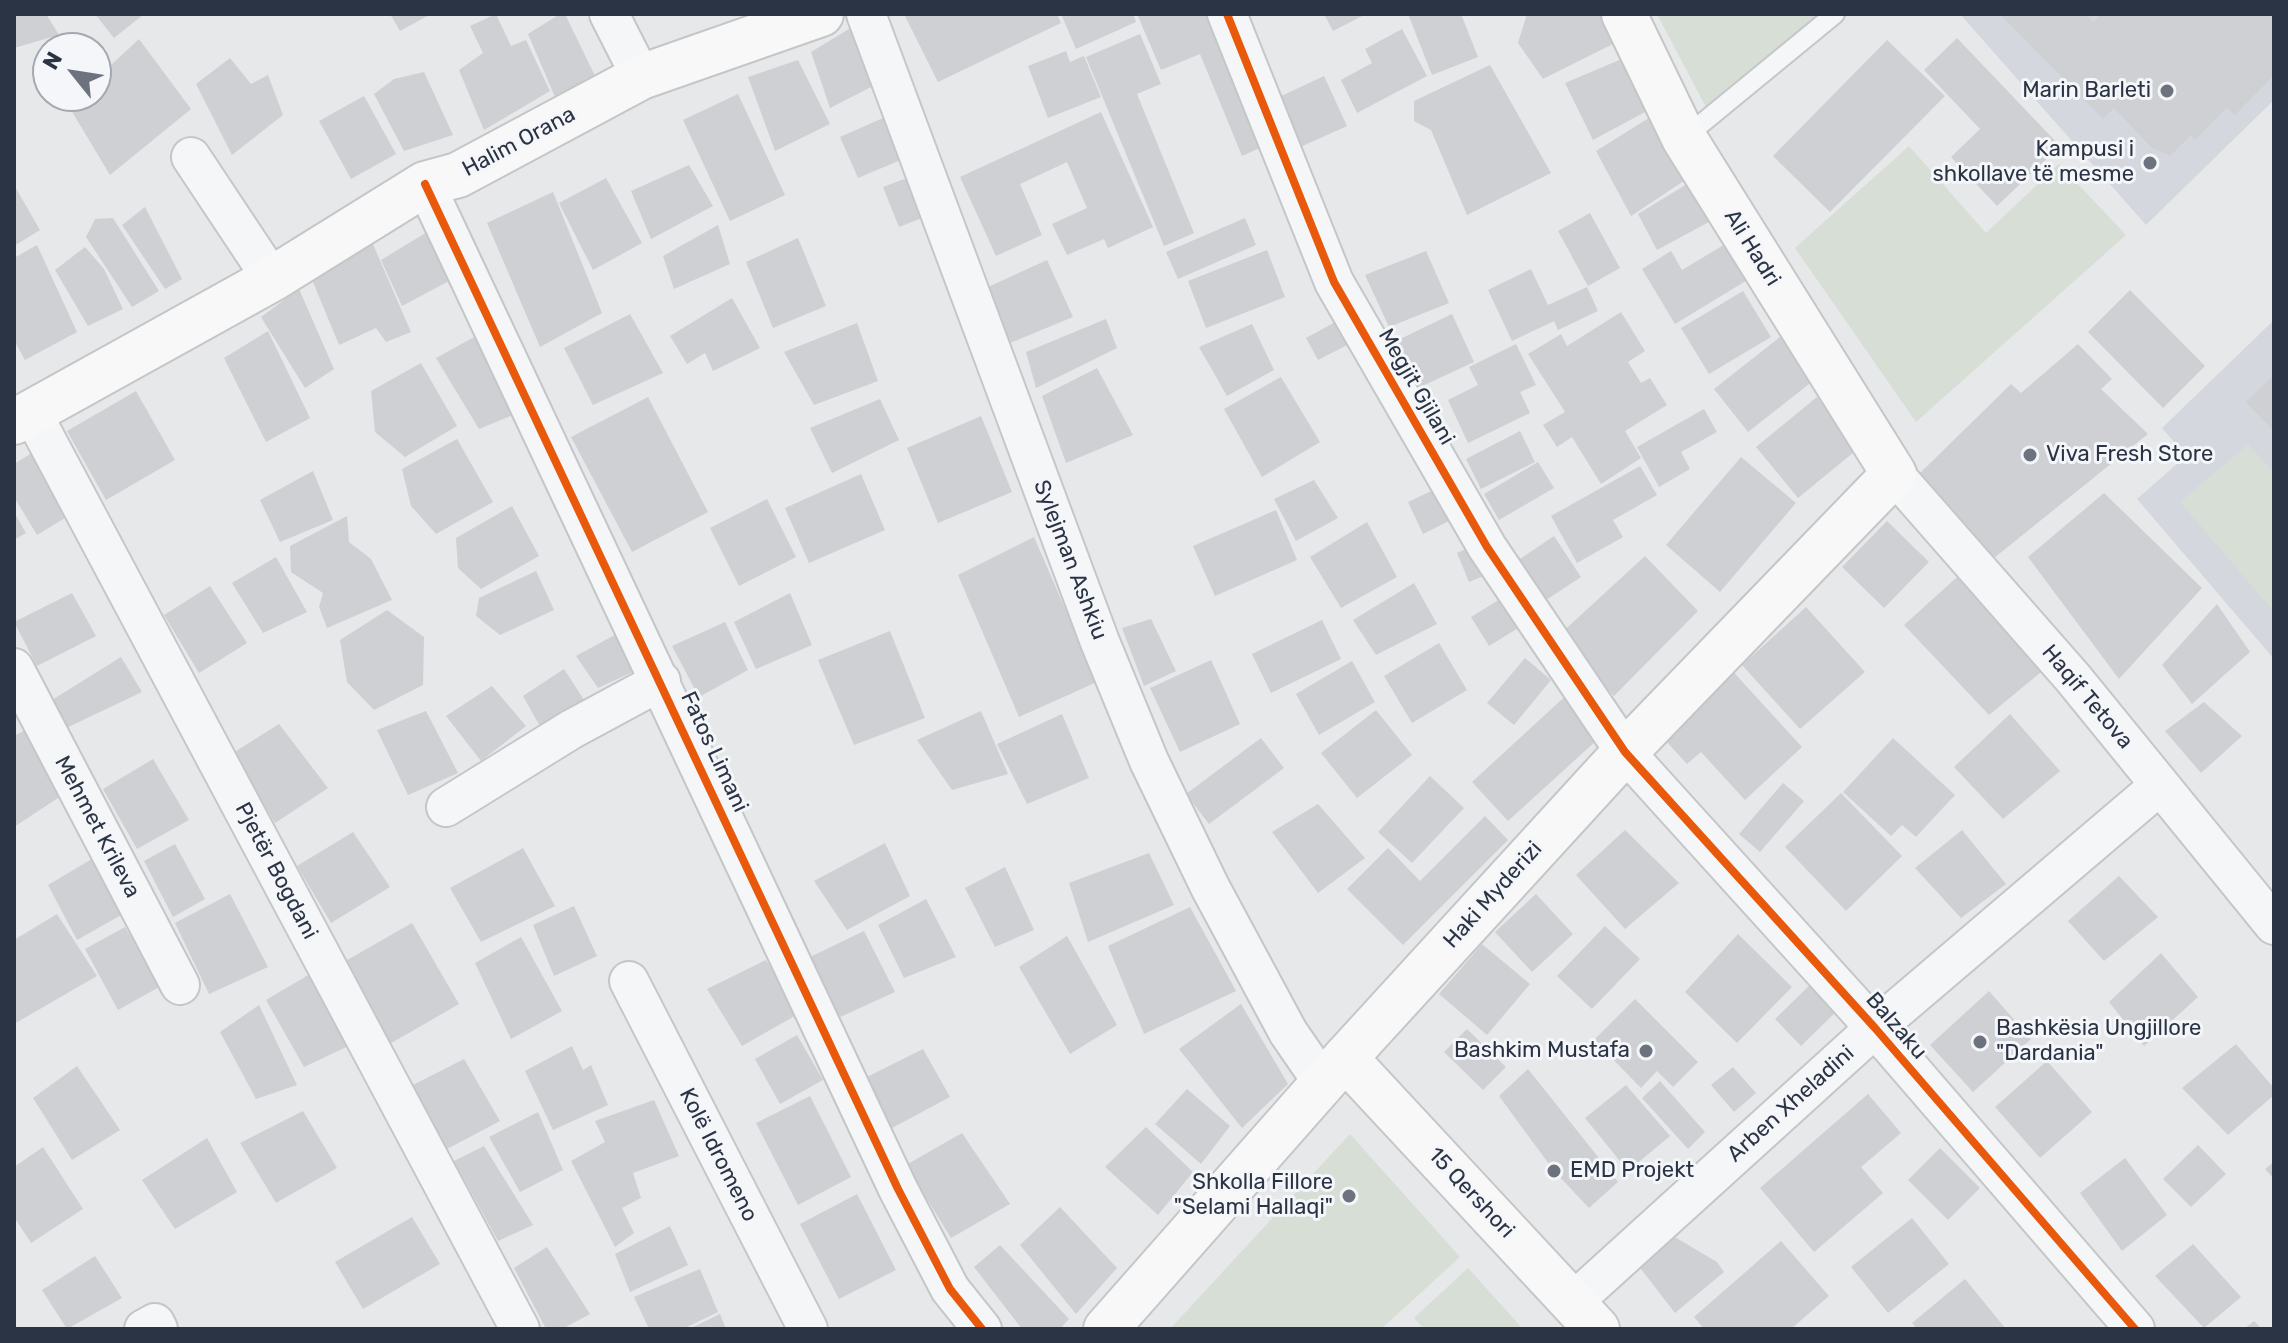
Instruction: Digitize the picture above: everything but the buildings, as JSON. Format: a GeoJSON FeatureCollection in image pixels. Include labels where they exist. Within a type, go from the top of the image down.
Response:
{"type":"FeatureCollection","features":[{"type":"Feature","properties":{"kind":"street"},"geometry":{"type":"LineString","coordinates":[[609,14],[641,77]]}},
{"type":"Feature","properties":{"kind":"street","name":"Halim Orana"},"geometry":{"type":"LineString","coordinates":[[23,418],[272,279],[425,184],[458,175],[641,77],[821,14]]}},
{"type":"Feature","properties":{"kind":"street","name":"Sylejman Ashkiu"},"geometry":{"type":"LineString","coordinates":[[866,14],[1100,642],[1149,761],[1217,900],[1288,1032],[1334,1070]]}},
{"type":"Feature","properties":{"kind":"street","name":"Megjit Gjilani"},"geometry":{"type":"LineString","coordinates":[[1227,14],[1334,282],[1487,547],[1625,752]]}},
{"type":"Feature","properties":{"kind":"street","name":"Ali Hadri"},"geometry":{"type":"LineString","coordinates":[[1624,14],[1684,138],[1894,474]]}},
{"type":"Feature","properties":{"kind":"street"},"geometry":{"type":"LineString","coordinates":[[191,157],[272,279]]}},
{"type":"Feature","properties":{"kind":"street","name":"Fatos Limani"},"geometry":{"type":"LineString","coordinates":[[425,184],[898,1189],[950,1289],[982,1329]]}},
{"type":"Feature","properties":{"kind":"street","name":"Pjetër Bogdani"},"geometry":{"type":"LineString","coordinates":[[23,418],[520,1329]]}},
{"type":"Feature","properties":{"kind":"street","name":"Haki Myderizi"},"geometry":{"type":"LineString","coordinates":[[1106,1329],[1334,1070],[1625,752],[1894,474]]}},
{"type":"Feature","properties":{"kind":"street","name":"Haqif Tetova"},"geometry":{"type":"LineString","coordinates":[[1894,474],[2073,678],[2274,925]]}},
{"type":"Feature","properties":{"kind":"street","name":"Mehmet Krileva"},"geometry":{"type":"LineString","coordinates":[[14,668],[180,985]]}},
{"type":"Feature","properties":{"kind":"street","name":"Fatos Limani"},"geometry":{"type":"LineString","coordinates":[[446,807],[572,729],[661,681]]}},
{"type":"Feature","properties":{"kind":"street","name":"Balzaku"},"geometry":{"type":"LineString","coordinates":[[1625,752],[1875,1028],[2135,1329]]}},
{"type":"Feature","properties":{"kind":"street","name":"Arben Xheladini"},"geometry":{"type":"LineString","coordinates":[[1585,1316],[1875,1028],[2159,786]]}},
{"type":"Feature","properties":{"kind":"street","name":"Kolë Idromeno"},"geometry":{"type":"LineString","coordinates":[[629,981],[808,1329]]}},
{"type":"Feature","properties":{"kind":"street","name":"15 Qershori"},"geometry":{"type":"LineString","coordinates":[[1334,1070],[1585,1316]]}},
{"type":"Feature","properties":{"kind":"street"},"geometry":{"type":"LineString","coordinates":[[144,1329],[155,1323],[158,1329]]}},
{"type":"Feature","properties":{"kind":"lane"},"geometry":{"type":"LineString","coordinates":[[1684,138],[1835,14]]}},
{"type":"Feature","properties":{"kind":"shaded area"},"geometry":{"type":"Polygon","coordinates":[[[1657,14],[1827,14],[1709,113],[1657,14]]]}},
{"type":"Feature","properties":{"kind":"shaded area","name":"Kampusi i shkollave të mesme"},"geometry":{"type":"Polygon","coordinates":[[[1960,14],[2274,14],[2274,100],[2146,225],[1960,14]]]}},
{"type":"Feature","properties":{"kind":"shaded area"},"geometry":{"type":"Polygon","coordinates":[[[1909,146],[1986,233],[2059,164],[2126,235],[1916,422],[1795,248],[1909,146]]]}},
{"type":"Feature","properties":{"kind":"shaded area"},"geometry":{"type":"Polygon","coordinates":[[[2274,320],[2274,659],[2137,499],[2186,456],[2162,428],[2274,320]]]}},
{"type":"Feature","properties":{"kind":"shaded area"},"geometry":{"type":"Polygon","coordinates":[[[2248,444],[2274,473],[2274,612],[2180,502],[2248,444]]]}},
{"type":"Feature","properties":{"kind":"shaded area","name":"Shkolla Fillore \"Selami Hallaqi\""},"geometry":{"type":"Polygon","coordinates":[[[1350,1134],[1460,1257],[1381,1329],[1170,1329],[1350,1134]]]}},
{"type":"Feature","properties":{"kind":"shaded area"},"geometry":{"type":"Polygon","coordinates":[[[1468,1268],[1523,1329],[1424,1329],[1414,1318],[1468,1268]]]}},
{"type":"Feature","properties":{"kind":"cycle path"},"geometry":{"type":"LineString","coordinates":[[1227,14],[1334,282],[1487,547],[1625,752],[1875,1028],[2135,1329]]}},
{"type":"Feature","properties":{"kind":"cycle path"},"geometry":{"type":"LineString","coordinates":[[425,184],[898,1189],[950,1289],[982,1329]]}},
{"type":"Feature","properties":{"kind":"place","name":"Marin Barleti"},"geometry":{"type":"Point","coordinates":[2167,91]}},
{"type":"Feature","properties":{"kind":"place","name":"Kampusi i shkollave të mesme"},"geometry":{"type":"Point","coordinates":[2150,163]}},
{"type":"Feature","properties":{"kind":"place","name":"Viva Fresh Store"},"geometry":{"type":"Point","coordinates":[2030,455]}},
{"type":"Feature","properties":{"kind":"place","name":"Bashkësia Ungjillore \"Dardania\""},"geometry":{"type":"Point","coordinates":[1980,1042]}},
{"type":"Feature","properties":{"kind":"place","name":"Bashkim Mustafa"},"geometry":{"type":"Point","coordinates":[1646,1051]}},
{"type":"Feature","properties":{"kind":"place","name":"EMD Projekt"},"geometry":{"type":"Point","coordinates":[1554,1171]}},
{"type":"Feature","properties":{"kind":"place","name":"Shkolla Fillore \"Selami Hallaqi\""},"geometry":{"type":"Point","coordinates":[1349,1196]}}]}
